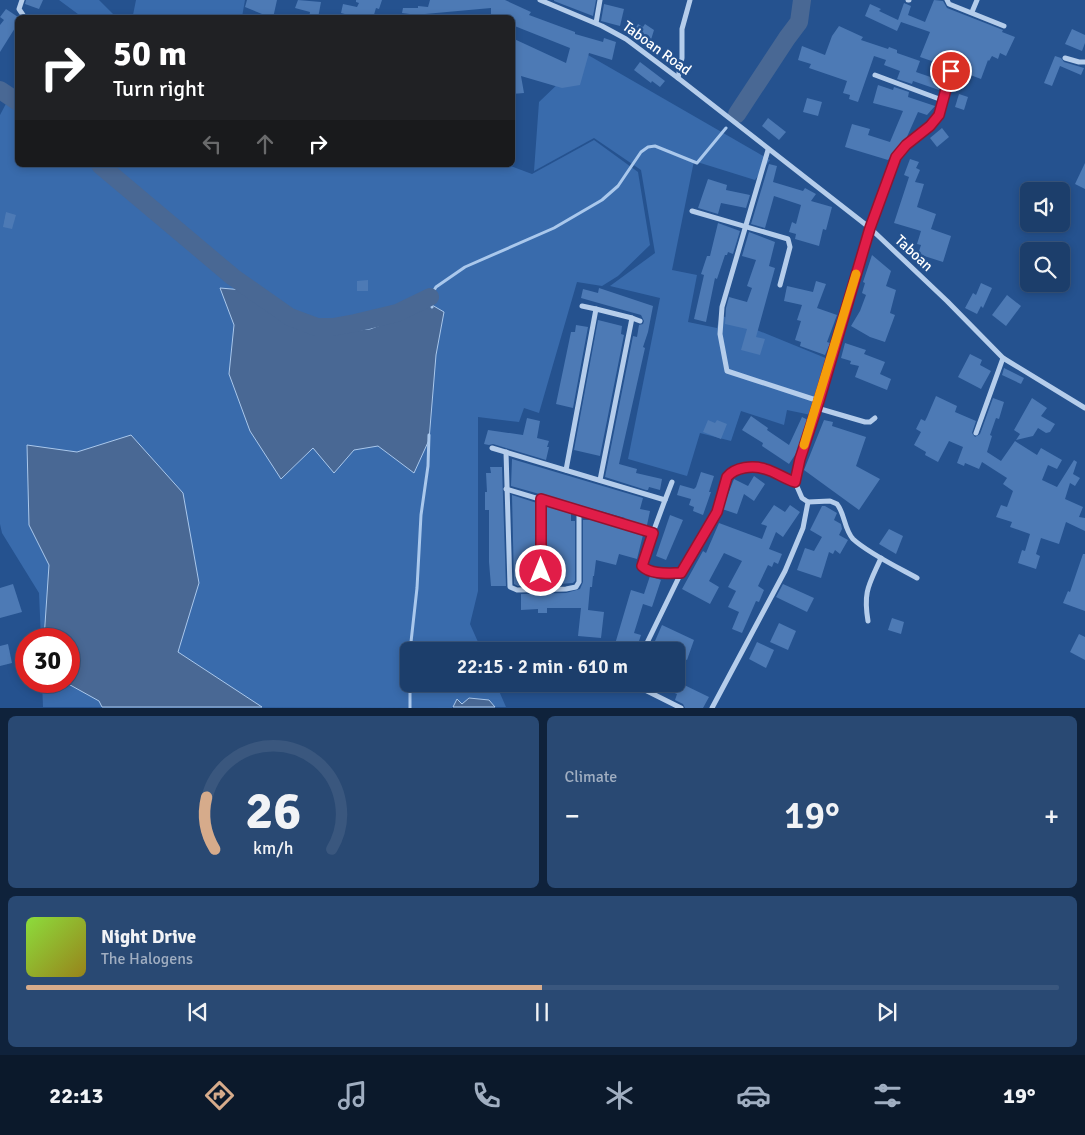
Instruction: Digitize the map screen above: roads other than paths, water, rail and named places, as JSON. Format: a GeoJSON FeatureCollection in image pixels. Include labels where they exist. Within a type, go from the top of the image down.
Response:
{"type":"FeatureCollection","features":[{"type":"Feature","properties":{"kind":"street"},"geometry":{"type":"LineString","coordinates":[[22,0],[19,9],[23,15]]}},
{"type":"Feature","properties":{"kind":"street","name":"Taboan Road"},"geometry":{"type":"LineString","coordinates":[[540,0],[596,23],[626,39],[725,116]]}},
{"type":"Feature","properties":{"kind":"street"},"geometry":{"type":"LineString","coordinates":[[596,23],[600,0]]}},
{"type":"Feature","properties":{"kind":"street"},"geometry":{"type":"LineString","coordinates":[[678,78],[682,58],[682,29],[690,0]]}},
{"type":"Feature","properties":{"kind":"street"},"geometry":{"type":"LineString","coordinates":[[947,0],[949,4],[1004,26]]}},
{"type":"Feature","properties":{"kind":"street"},"geometry":{"type":"LineString","coordinates":[[972,12],[978,0]]}},
{"type":"Feature","properties":{"kind":"street"},"geometry":{"type":"LineString","coordinates":[[917,578],[881,558],[853,539],[837,504],[830,501],[808,502],[802,498],[795,482],[800,459],[870,228],[896,157],[906,145],[935,122],[939,115],[956,57]]}},
{"type":"Feature","properties":{"kind":"street"},"geometry":{"type":"LineString","coordinates":[[1065,58],[1085,62]]}},
{"type":"Feature","properties":{"kind":"street"},"geometry":{"type":"LineString","coordinates":[[874,75],[942,100]]}},
{"type":"Feature","properties":{"kind":"street","name":"Taboan"},"geometry":{"type":"LineString","coordinates":[[725,116],[870,228],[947,301],[1003,358],[1085,408]]}},
{"type":"Feature","properties":{"kind":"street"},"geometry":{"type":"LineString","coordinates":[[768,150],[721,314],[720,334],[727,371],[819,401]]}},
{"type":"Feature","properties":{"kind":"street"},"geometry":{"type":"LineString","coordinates":[[692,210],[782,237],[789,241],[790,247],[780,285]]}},
{"type":"Feature","properties":{"kind":"street"},"geometry":{"type":"LineString","coordinates":[[582,306],[640,321]]}},
{"type":"Feature","properties":{"kind":"street"},"geometry":{"type":"LineString","coordinates":[[566,470],[596,309]]}},
{"type":"Feature","properties":{"kind":"street"},"geometry":{"type":"LineString","coordinates":[[600,480],[632,318]]}},
{"type":"Feature","properties":{"kind":"street"},"geometry":{"type":"LineString","coordinates":[[976,434],[1003,358]]}},
{"type":"Feature","properties":{"kind":"street"},"geometry":{"type":"LineString","coordinates":[[817,408],[864,422],[870,422],[875,418]]}},
{"type":"Feature","properties":{"kind":"street"},"geometry":{"type":"LineString","coordinates":[[492,448],[665,500]]}},
{"type":"Feature","properties":{"kind":"street"},"geometry":{"type":"LineString","coordinates":[[506,452],[510,587],[517,590],[574,588],[579,582],[579,511]]}},
{"type":"Feature","properties":{"kind":"street"},"geometry":{"type":"LineString","coordinates":[[647,642],[681,573],[714,516],[727,477],[731,473],[746,468],[763,468],[795,482]]}},
{"type":"Feature","properties":{"kind":"street"},"geometry":{"type":"LineString","coordinates":[[672,482],[642,566],[655,571],[681,573]]}},
{"type":"Feature","properties":{"kind":"street"},"geometry":{"type":"LineString","coordinates":[[506,489],[653,533]]}},
{"type":"Feature","properties":{"kind":"street"},"geometry":{"type":"LineString","coordinates":[[541,499],[541,589]]}},
{"type":"Feature","properties":{"kind":"street"},"geometry":{"type":"LineString","coordinates":[[712,708],[785,571],[803,528],[808,502]]}},
{"type":"Feature","properties":{"kind":"street"},"geometry":{"type":"LineString","coordinates":[[868,621],[865,598],[881,558]]}},
{"type":"Feature","properties":{"kind":"street"},"geometry":{"type":"LineString","coordinates":[[649,692],[681,708]]}},
{"type":"Feature","properties":{"kind":"waterway"},"geometry":{"type":"LineString","coordinates":[[737,114],[799,22],[802,0]]}},
{"type":"Feature","properties":{"kind":"waterway"},"geometry":{"type":"LineString","coordinates":[[0,90],[15,100]]}},
{"type":"Feature","properties":{"kind":"waterway"},"geometry":{"type":"LineString","coordinates":[[432,307],[430,297],[436,287],[465,267],[554,228],[602,200],[618,186],[641,152],[648,147],[655,146],[697,163],[726,128]]}},
{"type":"Feature","properties":{"kind":"waterway"},"geometry":{"type":"LineString","coordinates":[[102,167],[233,277],[290,317],[317,327],[333,327],[397,313],[430,297]]}},
{"type":"Feature","properties":{"kind":"waterway"},"geometry":{"type":"LineString","coordinates":[[411,642],[417,588],[421,515],[428,466],[429,435]]}},
{"type":"Feature","properties":{"kind":"waterway"},"geometry":{"type":"LineString","coordinates":[[410,692],[410,708]]}}]}
